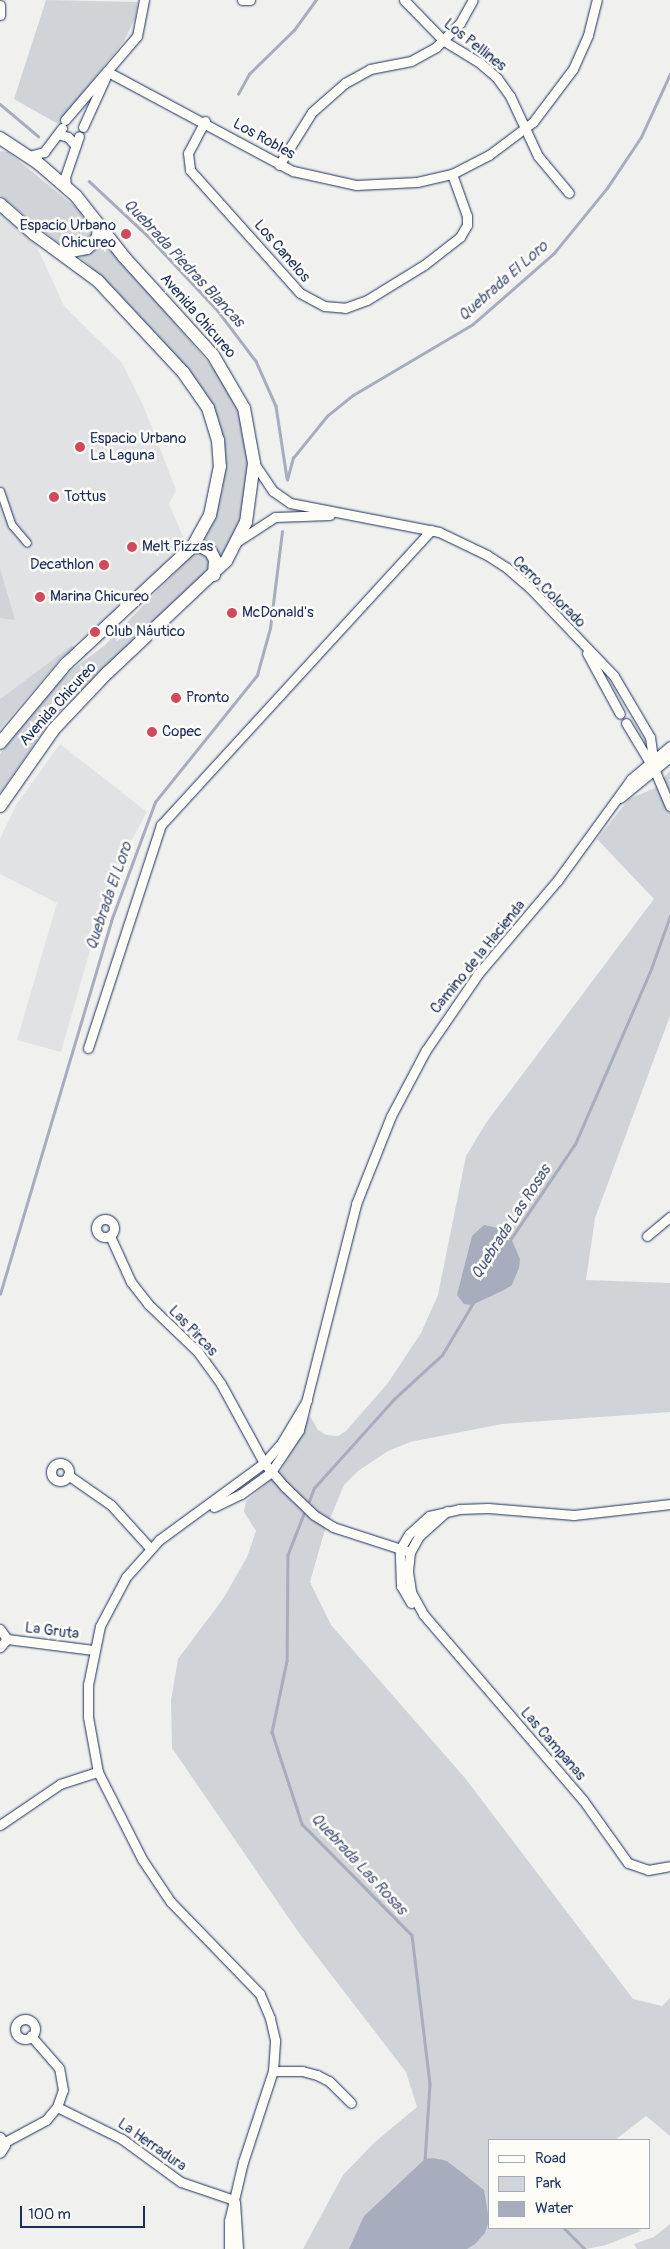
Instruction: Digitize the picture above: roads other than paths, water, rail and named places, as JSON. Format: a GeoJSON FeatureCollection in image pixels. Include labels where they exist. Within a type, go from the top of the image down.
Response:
{"type":"FeatureCollection","features":[{"type":"Feature","properties":{"kind":"main road","name":"Avenida Chicureo"},"geometry":{"type":"LineString","coordinates":[[0,806],[4,792],[54,729],[107,674],[214,575],[238,542],[249,511],[254,463],[247,418],[226,373],[66,186],[29,156],[3,142]]}},
{"type":"Feature","properties":{"kind":"main road","name":"Avenida Chicureo"},"geometry":{"type":"LineString","coordinates":[[0,204],[98,281],[132,315],[183,372],[208,408],[218,440],[220,478],[210,515],[192,547],[66,664],[0,743]]}},
{"type":"Feature","properties":{"kind":"main road"},"geometry":{"type":"LineString","coordinates":[[61,253],[87,248],[97,238],[100,226]]}},
{"type":"Feature","properties":{"kind":"main road"},"geometry":{"type":"LineString","coordinates":[[192,547],[202,547],[211,552],[215,560],[214,575]]}},
{"type":"Feature","properties":{"kind":"street"},"geometry":{"type":"LineString","coordinates":[[29,156],[44,152],[87,91],[108,72],[137,36],[144,0]]}},
{"type":"Feature","properties":{"kind":"street"},"geometry":{"type":"LineString","coordinates":[[242,0],[250,0]]}},
{"type":"Feature","properties":{"kind":"street","name":"Los Pellines"},"geometry":{"type":"LineString","coordinates":[[404,0],[444,41],[480,63],[497,78],[515,107],[524,131],[542,163],[569,193]]}},
{"type":"Feature","properties":{"kind":"street"},"geometry":{"type":"LineString","coordinates":[[279,165],[308,118],[345,83],[370,69],[411,60],[444,41],[460,23],[473,0]]}},
{"type":"Feature","properties":{"kind":"street","name":"Los Robles"},"geometry":{"type":"LineString","coordinates":[[108,72],[205,121],[279,165],[328,181],[370,186],[417,182],[452,174],[499,150],[524,131],[555,97],[573,69],[588,35],[597,0]]}},
{"type":"Feature","properties":{"kind":"street"},"geometry":{"type":"LineString","coordinates":[[0,5],[0,15]]}},
{"type":"Feature","properties":{"kind":"street"},"geometry":{"type":"LineString","coordinates":[[83,127],[108,72]]}},
{"type":"Feature","properties":{"kind":"street","name":"Los Canelos"},"geometry":{"type":"LineString","coordinates":[[205,121],[188,153],[190,170],[303,295],[328,307],[350,307],[379,293],[460,237],[467,225],[467,216],[452,174]]}},
{"type":"Feature","properties":{"kind":"street"},"geometry":{"type":"LineString","coordinates":[[62,127],[75,145]]}},
{"type":"Feature","properties":{"kind":"street"},"geometry":{"type":"LineString","coordinates":[[66,186],[65,177],[79,136]]}},
{"type":"Feature","properties":{"kind":"street","name":"Cerro Colorado"},"geometry":{"type":"LineString","coordinates":[[254,463],[273,491],[286,501],[431,530],[487,554],[507,568],[614,676],[650,737],[655,771],[670,806]]}},
{"type":"Feature","properties":{"kind":"street"},"geometry":{"type":"LineString","coordinates":[[0,491],[12,525],[27,543]]}},
{"type":"Feature","properties":{"kind":"street","name":"Cerro Colorado"},"geometry":{"type":"LineString","coordinates":[[238,542],[257,526],[280,516],[352,515]]}},
{"type":"Feature","properties":{"kind":"street"},"geometry":{"type":"LineString","coordinates":[[88,1048],[161,825],[173,808],[431,530]]}},
{"type":"Feature","properties":{"kind":"street","name":"Cerro Colorado"},"geometry":{"type":"LineString","coordinates":[[584,646],[620,714]]}},
{"type":"Feature","properties":{"kind":"street"},"geometry":{"type":"LineString","coordinates":[[615,705],[626,696]]}},
{"type":"Feature","properties":{"kind":"street","name":"Cerro Colorado"},"geometry":{"type":"LineString","coordinates":[[626,723],[652,759]]}},
{"type":"Feature","properties":{"kind":"street","name":"Camino de la Hacienda"},"geometry":{"type":"LineString","coordinates":[[204,1510],[241,1494],[271,1472],[294,1439],[307,1400],[349,1225],[371,1162],[401,1093],[457,1003],[557,881],[631,779],[652,759],[670,746]]}},
{"type":"Feature","properties":{"kind":"street","name":"Camino de la Hacienda"},"geometry":{"type":"LineString","coordinates":[[616,801],[670,757]]}},
{"type":"Feature","properties":{"kind":"street"},"geometry":{"type":"LineString","coordinates":[[647,1236],[670,1218]]}},
{"type":"Feature","properties":{"kind":"street","name":"Las Pircas"},"geometry":{"type":"LineString","coordinates":[[110,1236],[130,1282],[148,1304],[198,1352],[221,1384],[264,1463],[271,1472]]}},
{"type":"Feature","properties":{"kind":"street","name":"Camino de la Hacienda"},"geometry":{"type":"LineString","coordinates":[[229,2249],[229,2221],[273,2071],[275,2040],[260,1994],[170,1901],[142,1859],[98,1772],[88,1717],[93,1650],[108,1606],[126,1577],[150,1548],[204,1510],[264,1463],[282,1442],[307,1400]]}},
{"type":"Feature","properties":{"kind":"street"},"geometry":{"type":"LineString","coordinates":[[271,1472],[314,1515],[333,1527],[410,1552],[419,1536],[446,1511]]}},
{"type":"Feature","properties":{"kind":"street"},"geometry":{"type":"LineString","coordinates":[[68,1475],[111,1506],[150,1548]]}},
{"type":"Feature","properties":{"kind":"street"},"geometry":{"type":"LineString","coordinates":[[400,1549],[409,1534],[429,1516],[446,1511],[488,1508],[574,1515],[670,1504]]}},
{"type":"Feature","properties":{"kind":"street","name":"Las Campanas"},"geometry":{"type":"LineString","coordinates":[[400,1549],[400,1586],[409,1601],[423,1614],[583,1800],[628,1863],[648,1870],[670,1866]]}},
{"type":"Feature","properties":{"kind":"street","name":"Las Campanas"},"geometry":{"type":"LineString","coordinates":[[410,1552],[408,1572],[411,1592],[423,1614]]}},
{"type":"Feature","properties":{"kind":"street","name":"La Gruta"},"geometry":{"type":"LineString","coordinates":[[0,1629],[7,1639],[93,1650]]}},
{"type":"Feature","properties":{"kind":"street","name":"La Gruta"},"geometry":{"type":"LineString","coordinates":[[0,1647],[7,1639]]}},
{"type":"Feature","properties":{"kind":"street"},"geometry":{"type":"LineString","coordinates":[[0,1825],[60,1784],[98,1772]]}},
{"type":"Feature","properties":{"kind":"street"},"geometry":{"type":"LineString","coordinates":[[0,2153],[5,2148],[2,2140],[46,2120],[57,2107],[63,2090],[59,2068],[31,2036]]}},
{"type":"Feature","properties":{"kind":"street"},"geometry":{"type":"LineString","coordinates":[[273,2071],[302,2071],[317,2075],[329,2081],[351,2103]]}},
{"type":"Feature","properties":{"kind":"street","name":"La Herradura"},"geometry":{"type":"LineString","coordinates":[[57,2107],[122,2139],[181,2182],[234,2200]]}},
{"type":"Feature","properties":{"kind":"street","name":"Camino de la Hacienda"},"geometry":{"type":"LineString","coordinates":[[234,2200],[238,2249]]}},
{"type":"Feature","properties":{"kind":"water"},"geometry":{"type":"Polygon","coordinates":[[[484,1225],[503,1229],[511,1238],[520,1259],[519,1268],[512,1285],[472,1305],[464,1304],[457,1295],[472,1236],[484,1225]]]}},
{"type":"Feature","properties":{"kind":"water"},"geometry":{"type":"Polygon","coordinates":[[[433,2158],[447,2161],[484,2190],[488,2214],[485,2233],[475,2244],[467,2249],[349,2249],[364,2216],[425,2159],[433,2158]]]}},
{"type":"Feature","properties":{"kind":"waterway"},"geometry":{"type":"LineString","coordinates":[[238,94],[249,74],[294,30],[316,0]]}},
{"type":"Feature","properties":{"kind":"waterway","name":"Quebrada El Loro"},"geometry":{"type":"LineString","coordinates":[[287,480],[293,458],[327,416],[353,395],[473,324],[554,253],[607,188],[641,137],[670,74]]}},
{"type":"Feature","properties":{"kind":"waterway","name":"Quebrada Piedras Blancas"},"geometry":{"type":"LineString","coordinates":[[0,104],[38,136]]}},
{"type":"Feature","properties":{"kind":"waterway","name":"Quebrada Piedras Blancas"},"geometry":{"type":"LineString","coordinates":[[89,181],[147,235],[218,311],[256,361],[276,406],[287,478]]}},
{"type":"Feature","properties":{"kind":"waterway","name":"Quebrada El Loro"},"geometry":{"type":"LineString","coordinates":[[0,1294],[111,921],[155,802],[257,675],[270,628],[282,532]]}},
{"type":"Feature","properties":{"kind":"waterway","name":"Quebrada Las Rosas"},"geometry":{"type":"LineString","coordinates":[[510,1240],[575,1144],[651,969],[670,916]]}},
{"type":"Feature","properties":{"kind":"waterway","name":"Quebrada Las Rosas"},"geometry":{"type":"LineString","coordinates":[[309,1501],[314,1488],[394,1399],[442,1355],[473,1303]]}},
{"type":"Feature","properties":{"kind":"waterway","name":"Quebrada Las Rosas"},"geometry":{"type":"LineString","coordinates":[[304,1514],[288,1555],[287,1661],[272,1732],[302,1824],[412,1935],[430,2084],[425,2161]]}},
{"type":"Feature","properties":{"kind":"waterway"},"geometry":{"type":"LineString","coordinates":[[565,2229],[585,2249]]}},
{"type":"Feature","properties":{"kind":"place","name":"Espacio Urbano Chicureo"},"geometry":{"type":"Point","coordinates":[126,234]}},
{"type":"Feature","properties":{"kind":"place","name":"Espacio Urbano La Laguna"},"geometry":{"type":"Point","coordinates":[80,447]}},
{"type":"Feature","properties":{"kind":"place","name":"Tottus"},"geometry":{"type":"Point","coordinates":[54,497]}},
{"type":"Feature","properties":{"kind":"place","name":"Melt Pizzas"},"geometry":{"type":"Point","coordinates":[132,547]}},
{"type":"Feature","properties":{"kind":"place","name":"Decathlon"},"geometry":{"type":"Point","coordinates":[104,565]}},
{"type":"Feature","properties":{"kind":"place","name":"Marina Chicureo"},"geometry":{"type":"Point","coordinates":[40,597]}},
{"type":"Feature","properties":{"kind":"place","name":"McDonald's"},"geometry":{"type":"Point","coordinates":[232,613]}},
{"type":"Feature","properties":{"kind":"place","name":"Club Náutico"},"geometry":{"type":"Point","coordinates":[95,632]}},
{"type":"Feature","properties":{"kind":"place","name":"Pronto"},"geometry":{"type":"Point","coordinates":[176,698]}},
{"type":"Feature","properties":{"kind":"place","name":"Copec"},"geometry":{"type":"Point","coordinates":[152,732]}}]}
